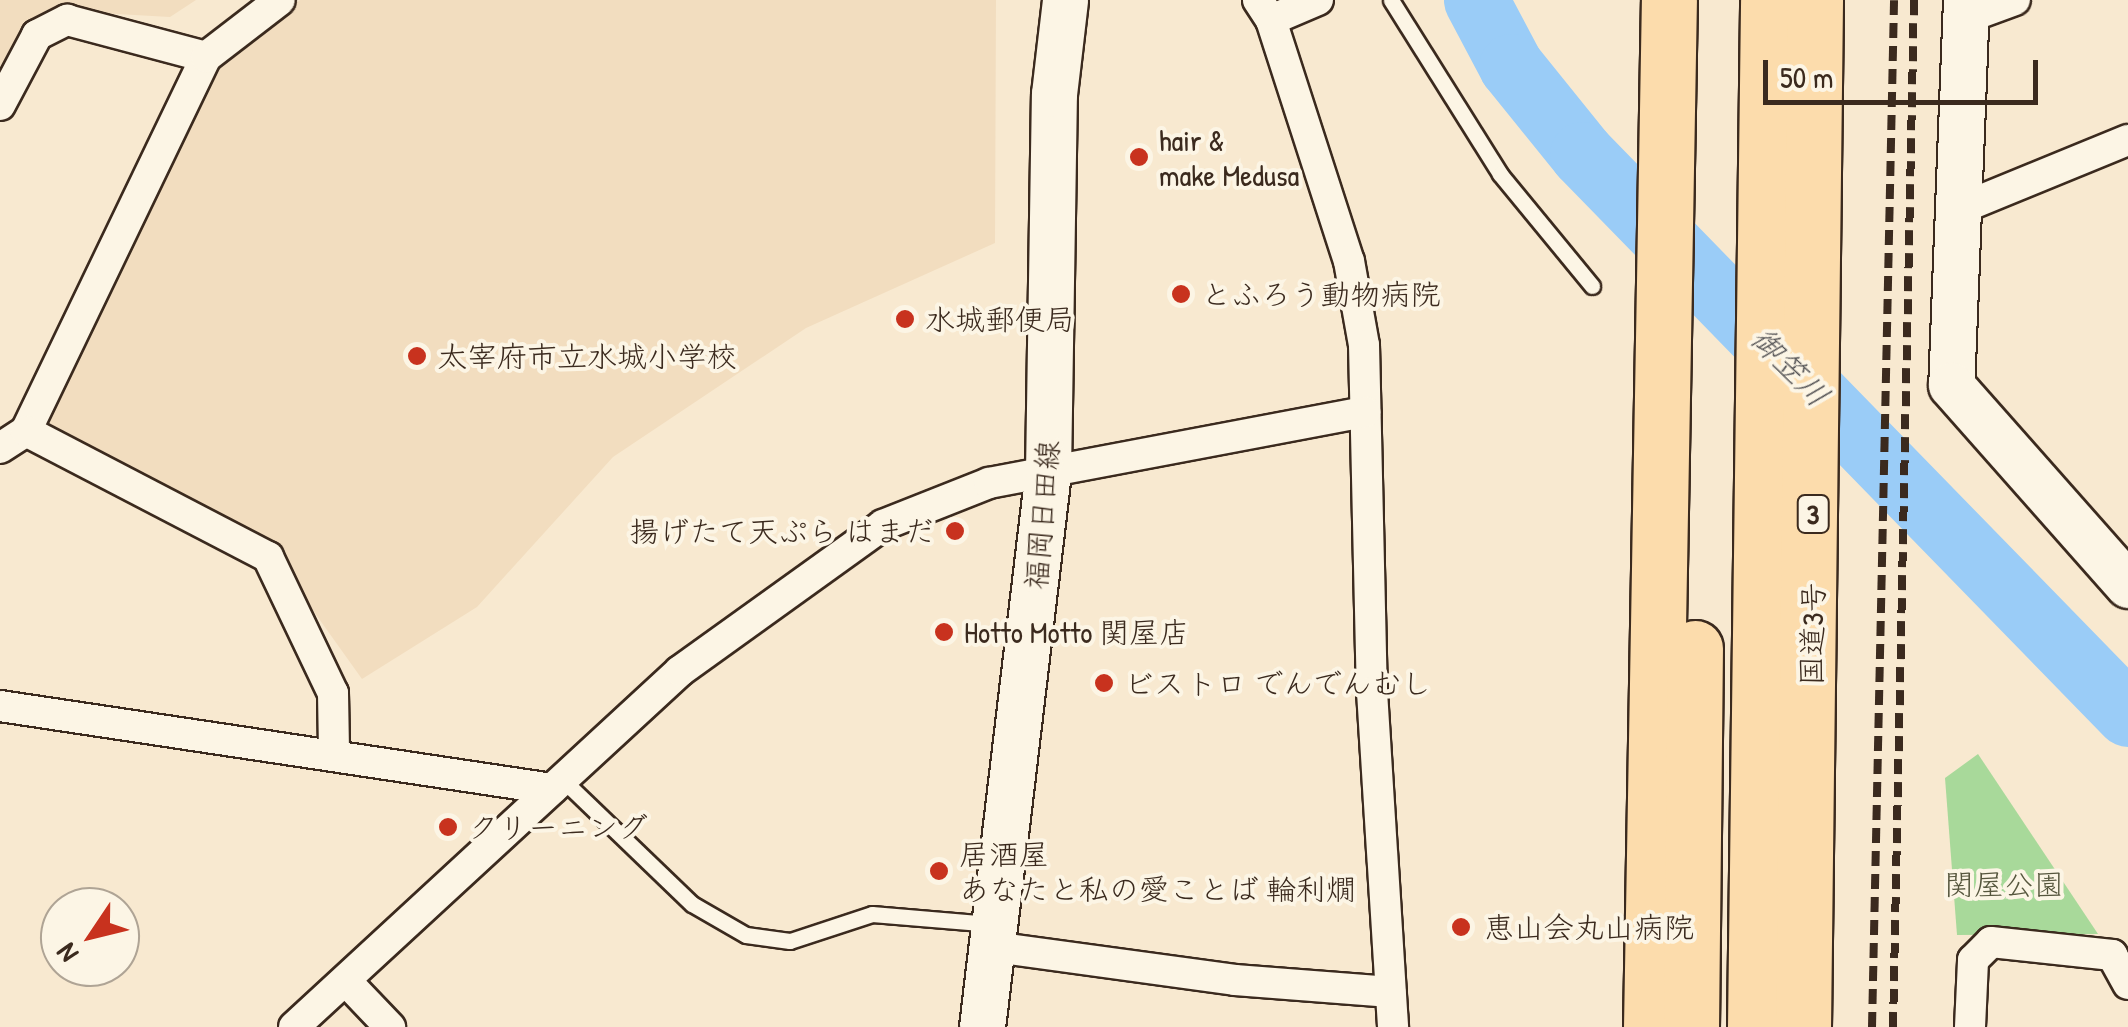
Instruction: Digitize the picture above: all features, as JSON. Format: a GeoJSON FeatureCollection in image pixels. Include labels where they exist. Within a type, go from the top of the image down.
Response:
{"type":"FeatureCollection","features":[{"type":"Feature","properties":{"kind":"highway"},"geometry":{"type":"LineString","coordinates":[[1669,0],[1691,1027]]}},
{"type":"Feature","properties":{"kind":"highway"},"geometry":{"type":"LineString","coordinates":[[1651,1027],[1706,0]]}},
{"type":"Feature","properties":{"kind":"highway","name":"国道3号"},"geometry":{"type":"LineString","coordinates":[[1754,1027],[1768,0]]}},
{"type":"Feature","properties":{"kind":"highway","name":"国道3号"},"geometry":{"type":"LineString","coordinates":[[1803,1027],[1814,0]]}},
{"type":"Feature","properties":{"kind":"main road","name":"福岡日田線"},"geometry":{"type":"LineString","coordinates":[[982,1027],[997,936],[1048,472],[1054,94],[1066,0]]}},
{"type":"Feature","properties":{"kind":"main road"},"geometry":{"type":"LineString","coordinates":[[1966,9],[1962,208],[1951,384],[2128,585]]}},
{"type":"Feature","properties":{"kind":"street"},"geometry":{"type":"LineString","coordinates":[[0,448],[26,431],[206,57],[280,0]]}},
{"type":"Feature","properties":{"kind":"street"},"geometry":{"type":"LineString","coordinates":[[1318,0],[1264,10],[1349,261],[1364,346],[1372,692],[1393,1027]]}},
{"type":"Feature","properties":{"kind":"street"},"geometry":{"type":"LineString","coordinates":[[1966,9],[2016,0]]}},
{"type":"Feature","properties":{"kind":"street"},"geometry":{"type":"LineString","coordinates":[[0,106],[37,35],[67,20],[206,57]]}},
{"type":"Feature","properties":{"kind":"street"},"geometry":{"type":"LineString","coordinates":[[1962,208],[2128,140]]}},
{"type":"Feature","properties":{"kind":"street"},"geometry":{"type":"LineString","coordinates":[[294,1027],[680,671],[882,525],[989,483],[1366,412]]}},
{"type":"Feature","properties":{"kind":"street"},"geometry":{"type":"LineString","coordinates":[[26,431],[268,557],[333,693],[334,752]]}},
{"type":"Feature","properties":{"kind":"street"},"geometry":{"type":"LineString","coordinates":[[0,706],[557,783]]}},
{"type":"Feature","properties":{"kind":"street"},"geometry":{"type":"LineString","coordinates":[[997,936],[1235,980],[1391,992]]}},
{"type":"Feature","properties":{"kind":"street"},"geometry":{"type":"LineString","coordinates":[[1970,1027],[1973,960],[1992,942],[2112,955],[2128,984]]}},
{"type":"Feature","properties":{"kind":"street"},"geometry":{"type":"LineString","coordinates":[[346,981],[390,1027]]}},
{"type":"Feature","properties":{"kind":"lane"},"geometry":{"type":"LineString","coordinates":[[1392,0],[1500,174],[1592,286]]}},
{"type":"Feature","properties":{"kind":"lane"},"geometry":{"type":"LineString","coordinates":[[557,783],[692,904],[746,934],[790,941],[872,914],[997,936]]}},
{"type":"Feature","properties":{"kind":"shaded area"},"geometry":{"type":"Polygon","coordinates":[[[0,0],[196,0],[170,17],[46,10],[0,66],[0,0]]]}},
{"type":"Feature","properties":{"kind":"shaded area","name":"太宰府市立水城小学校"},"geometry":{"type":"Polygon","coordinates":[[[300,0],[996,0],[995,243],[806,328],[613,457],[477,607],[362,679],[267,546],[45,424],[218,64],[300,0]]]}},
{"type":"Feature","properties":{"kind":"green space","name":"関屋公園"},"geometry":{"type":"Polygon","coordinates":[[[1978,754],[2098,934],[1957,935],[1945,778],[1978,754]]]}},
{"type":"Feature","properties":{"kind":"waterway","name":"御笠川"},"geometry":{"type":"LineString","coordinates":[[1476,0],[1511,66],[1582,154],[2128,714]]}},
{"type":"Feature","properties":{"kind":"railway"},"geometry":{"type":"LineString","coordinates":[[1872,1027],[1894,0]]}},
{"type":"Feature","properties":{"kind":"railway"},"geometry":{"type":"LineString","coordinates":[[1893,1027],[1914,0]]}},
{"type":"Feature","properties":{"kind":"place","name":"hair & make Medusa"},"geometry":{"type":"Point","coordinates":[1139,157]}},
{"type":"Feature","properties":{"kind":"place","name":"とふろう動物病院"},"geometry":{"type":"Point","coordinates":[1181,294]}},
{"type":"Feature","properties":{"kind":"place","name":"水城郵便局"},"geometry":{"type":"Point","coordinates":[905,319]}},
{"type":"Feature","properties":{"kind":"place","name":"太宰府市立水城小学校"},"geometry":{"type":"Point","coordinates":[417,356]}},
{"type":"Feature","properties":{"kind":"place","name":"揚げたて天ぷら はまだ"},"geometry":{"type":"Point","coordinates":[955,531]}},
{"type":"Feature","properties":{"kind":"place","name":"Hotto Motto 関屋店"},"geometry":{"type":"Point","coordinates":[944,632]}},
{"type":"Feature","properties":{"kind":"place","name":"ビストロ でんでんむし"},"geometry":{"type":"Point","coordinates":[1104,683]}},
{"type":"Feature","properties":{"kind":"place","name":"クリーニング"},"geometry":{"type":"Point","coordinates":[448,827]}},
{"type":"Feature","properties":{"kind":"place","name":"居酒屋 あなたと私の愛ことば 輪利燗"},"geometry":{"type":"Point","coordinates":[939,871]}},
{"type":"Feature","properties":{"kind":"place","name":"恵山会丸山病院"},"geometry":{"type":"Point","coordinates":[1461,927]}}]}
